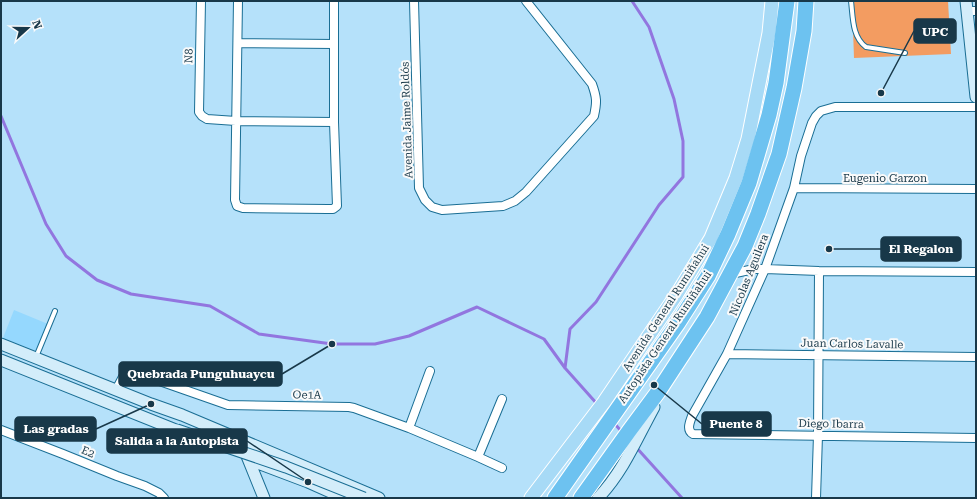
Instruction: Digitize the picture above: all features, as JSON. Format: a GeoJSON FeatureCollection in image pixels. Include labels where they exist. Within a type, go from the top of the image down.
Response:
{"type":"FeatureCollection","features":[{"type":"Feature","properties":{"kind":"highway","name":"Autopista General Rumiñahui"},"geometry":{"type":"LineString","coordinates":[[554,498],[678,323],[708,276],[728,234],[748,183],[769,115],[776,83],[787,1]]}},
{"type":"Feature","properties":{"kind":"highway","name":"Autopista General Rumiñahui"},"geometry":{"type":"LineString","coordinates":[[582,498],[658,392],[708,317],[745,246],[779,154],[804,31],[806,1]]}},
{"type":"Feature","properties":{"kind":"main road","name":"Avenida General Rumiñahui"},"geometry":{"type":"LineString","coordinates":[[531,498],[600,406],[677,294],[711,238],[736,178],[748,139],[769,33],[772,1]]}},
{"type":"Feature","properties":{"kind":"main road"},"geometry":{"type":"LineString","coordinates":[[972,8],[976,97]]}},
{"type":"Feature","properties":{"kind":"main road"},"geometry":{"type":"LineString","coordinates":[[1,344],[182,415],[379,498]]}},
{"type":"Feature","properties":{"kind":"main road"},"geometry":{"type":"LineString","coordinates":[[598,498],[607,489],[625,462],[685,351]]}},
{"type":"Feature","properties":{"kind":"main road"},"geometry":{"type":"LineString","coordinates":[[1,360],[308,482],[344,498]]}},
{"type":"Feature","properties":{"kind":"main road"},"geometry":{"type":"LineString","coordinates":[[526,498],[587,424]]}},
{"type":"Feature","properties":{"kind":"main road"},"geometry":{"type":"LineString","coordinates":[[176,430],[286,467],[364,498]]}},
{"type":"Feature","properties":{"kind":"main road"},"geometry":{"type":"LineString","coordinates":[[239,439],[249,459],[264,498]]}},
{"type":"Feature","properties":{"kind":"street","name":"N8"},"geometry":{"type":"LineString","coordinates":[[201,1],[199,112],[207,119],[236,121]]}},
{"type":"Feature","properties":{"kind":"street"},"geometry":{"type":"LineString","coordinates":[[238,1],[235,200],[237,206],[243,208],[328,209],[333,209],[337,206],[334,122],[334,1]]}},
{"type":"Feature","properties":{"kind":"street","name":"Avenida Jaime Roldós"},"geometry":{"type":"LineString","coordinates":[[414,1],[420,188],[425,200],[432,207],[442,210],[503,206],[515,201],[526,192],[594,116],[596,96],[592,84],[526,1]]}},
{"type":"Feature","properties":{"kind":"street"},"geometry":{"type":"LineString","coordinates":[[238,43],[334,44]]}},
{"type":"Feature","properties":{"kind":"street","name":"Nicolas Aguilera"},"geometry":{"type":"LineString","coordinates":[[689,428],[692,416],[727,354],[765,269],[794,188],[801,156],[812,123],[816,116],[821,111],[835,107],[976,107]]}},
{"type":"Feature","properties":{"kind":"street"},"geometry":{"type":"LineString","coordinates":[[236,121],[334,122]]}},
{"type":"Feature","properties":{"kind":"street","name":"Eugenio Garzon"},"geometry":{"type":"LineString","coordinates":[[794,188],[976,189]]}},
{"type":"Feature","properties":{"kind":"street"},"geometry":{"type":"LineString","coordinates":[[730,274],[754,269],[976,272]]}},
{"type":"Feature","properties":{"kind":"street"},"geometry":{"type":"LineString","coordinates":[[816,498],[819,271]]}},
{"type":"Feature","properties":{"kind":"street","name":"Juan Carlos Lavalle"},"geometry":{"type":"LineString","coordinates":[[727,354],[976,356]]}},
{"type":"Feature","properties":{"kind":"street","name":"Oe1A"},"geometry":{"type":"LineString","coordinates":[[116,390],[126,371],[128,370],[228,405],[349,407],[408,428],[502,468]]}},
{"type":"Feature","properties":{"kind":"street"},"geometry":{"type":"LineString","coordinates":[[408,428],[430,371]]}},
{"type":"Feature","properties":{"kind":"street"},"geometry":{"type":"LineString","coordinates":[[478,457],[502,399]]}},
{"type":"Feature","properties":{"kind":"street","name":"Diego Ibarra"},"geometry":{"type":"LineString","coordinates":[[689,428],[690,432],[693,434],[976,438]]}},
{"type":"Feature","properties":{"kind":"street","name":"E2"},"geometry":{"type":"LineString","coordinates":[[1,430],[145,486],[164,498]]}},
{"type":"Feature","properties":{"kind":"lane"},"geometry":{"type":"LineString","coordinates":[[851,1],[855,31],[861,44],[866,47],[904,53]]}},
{"type":"Feature","properties":{"kind":"lane"},"geometry":{"type":"LineString","coordinates":[[36,358],[55,311]]}},
{"type":"Feature","properties":{"kind":"shaded area"},"geometry":{"type":"Polygon","coordinates":[[[852,1],[948,1],[951,54],[854,58],[852,1]]]}},
{"type":"Feature","properties":{"kind":"shaded area"},"geometry":{"type":"Polygon","coordinates":[[[14,310],[48,324],[36,351],[3,338],[14,310]]]}},
{"type":"Feature","properties":{"kind":"waterway"},"geometry":{"type":"LineString","coordinates":[[565,368],[570,329],[596,302],[659,205],[683,177],[683,141],[674,99],[649,27],[632,1]]}},
{"type":"Feature","properties":{"kind":"waterway"},"geometry":{"type":"LineString","coordinates":[[1,116],[46,224],[66,256],[97,280],[131,294],[210,306],[259,334],[332,344],[375,344],[409,336],[477,307],[544,339],[565,368],[598,405]]}},
{"type":"Feature","properties":{"kind":"waterway"},"geometry":{"type":"LineString","coordinates":[[614,423],[622,432]]}},
{"type":"Feature","properties":{"kind":"waterway"},"geometry":{"type":"LineString","coordinates":[[635,446],[682,498]]}},
{"type":"Feature","properties":{"kind":"place","name":"UPC"},"geometry":{"type":"Point","coordinates":[881,93]}},
{"type":"Feature","properties":{"kind":"place","name":"El Regalon"},"geometry":{"type":"Point","coordinates":[829,249]}},
{"type":"Feature","properties":{"kind":"place","name":"Quebrada Punguhuaycu"},"geometry":{"type":"Point","coordinates":[332,344]}},
{"type":"Feature","properties":{"kind":"place","name":"Puente 8"},"geometry":{"type":"Point","coordinates":[654,385]}},
{"type":"Feature","properties":{"kind":"place","name":"Las gradas"},"geometry":{"type":"Point","coordinates":[151,404]}},
{"type":"Feature","properties":{"kind":"place","name":"Salida a la Autopista"},"geometry":{"type":"Point","coordinates":[308,482]}}]}
